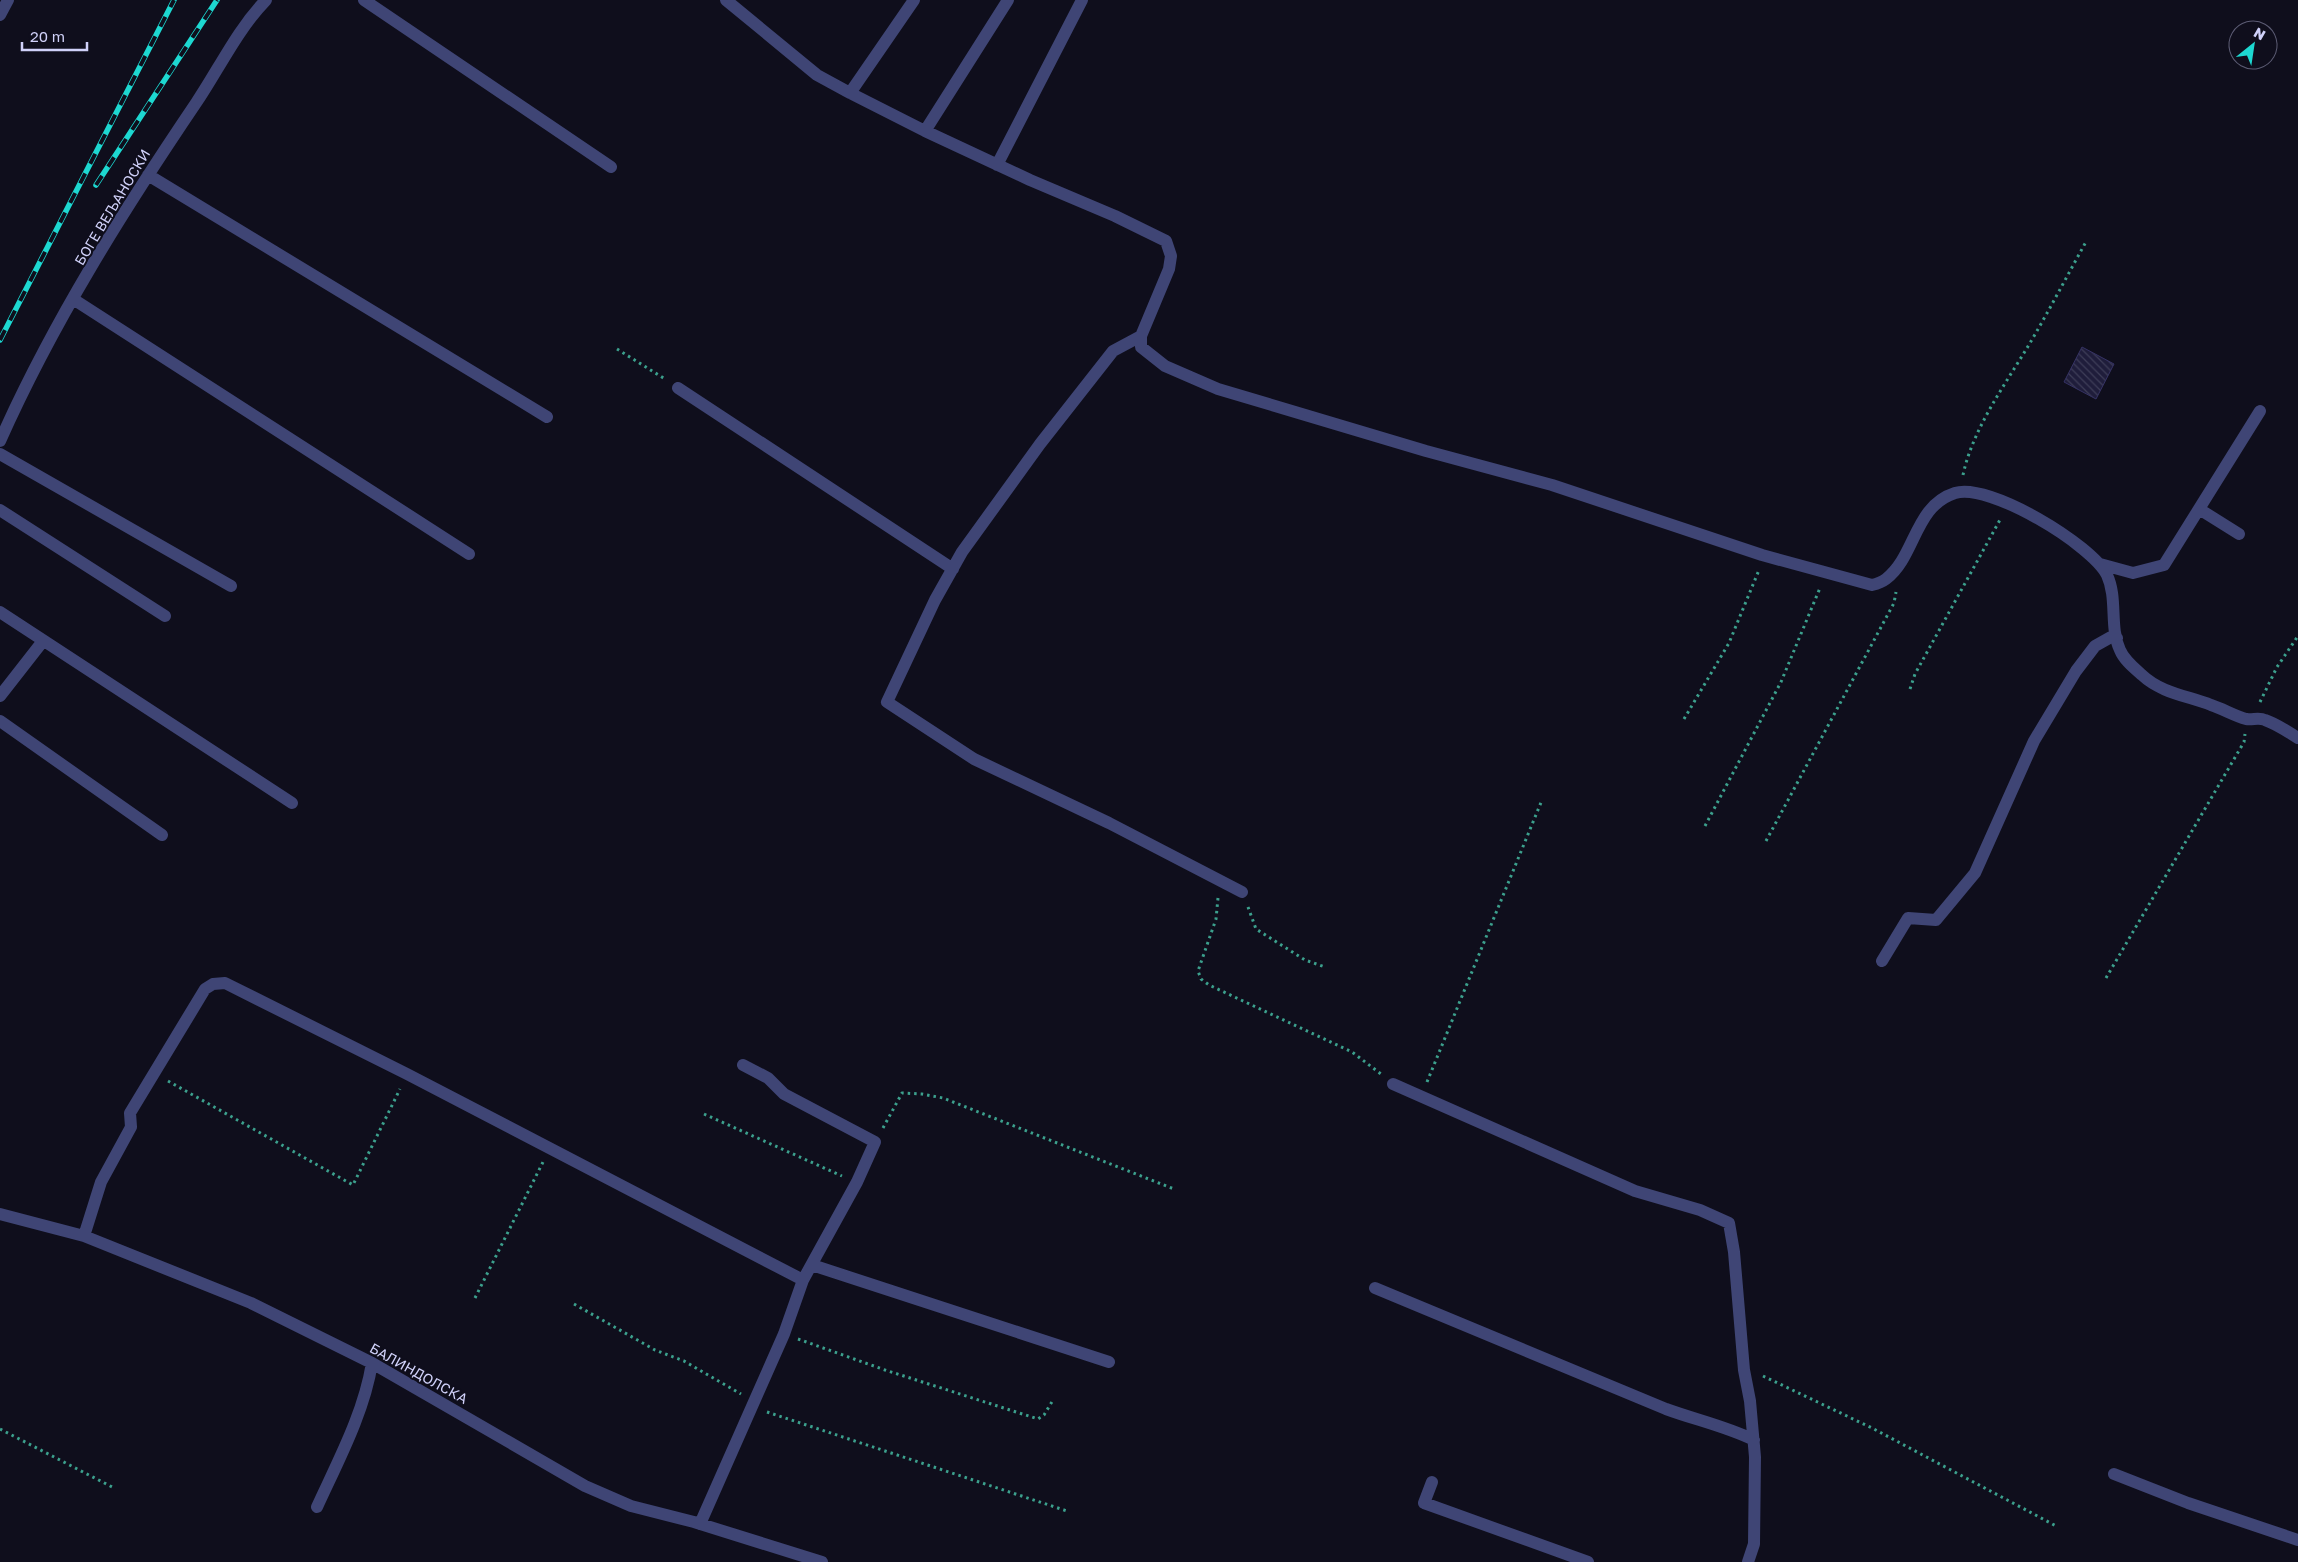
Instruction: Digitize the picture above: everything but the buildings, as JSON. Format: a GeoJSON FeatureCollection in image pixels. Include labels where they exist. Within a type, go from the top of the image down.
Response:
{"type":"FeatureCollection","features":[{"type":"Feature","properties":{"kind":"street"},"geometry":{"type":"LineString","coordinates":[[0,15],[8,0]]}},
{"type":"Feature","properties":{"kind":"street","name":"БОГЕ ВЕЉАНОСКИ"},"geometry":{"type":"LineString","coordinates":[[0,440],[25,385],[148,175],[213,77],[244,26],[266,0]]}},
{"type":"Feature","properties":{"kind":"street"},"geometry":{"type":"LineString","coordinates":[[364,0],[611,167]]}},
{"type":"Feature","properties":{"kind":"street"},"geometry":{"type":"LineString","coordinates":[[726,0],[763,33],[818,75],[850,93],[997,165],[1115,216],[1166,242],[1171,256],[1169,269],[1141,336],[1141,347],[1165,366],[1218,389],[1426,451],[1552,485],[1762,555],[1872,585],[1885,580],[1894,569],[1924,515],[1938,503],[1959,492],[1981,493],[2002,501],[2060,532],[2100,564],[2133,572],[2164,565],[2260,411]]}},
{"type":"Feature","properties":{"kind":"street"},"geometry":{"type":"LineString","coordinates":[[850,93],[914,0]]}},
{"type":"Feature","properties":{"kind":"street"},"geometry":{"type":"LineString","coordinates":[[925,131],[1008,0]]}},
{"type":"Feature","properties":{"kind":"street"},"geometry":{"type":"LineString","coordinates":[[997,165],[1082,0]]}},
{"type":"Feature","properties":{"kind":"street"},"geometry":{"type":"LineString","coordinates":[[148,175],[547,417]]}},
{"type":"Feature","properties":{"kind":"street"},"geometry":{"type":"LineString","coordinates":[[74,299],[469,554]]}},
{"type":"Feature","properties":{"kind":"street"},"geometry":{"type":"LineString","coordinates":[[1141,336],[1113,351],[1040,444],[962,552],[935,600],[887,702],[974,759],[1109,823],[1242,892]]}},
{"type":"Feature","properties":{"kind":"street"},"geometry":{"type":"LineString","coordinates":[[678,388],[952,569]]}},
{"type":"Feature","properties":{"kind":"street"},"geometry":{"type":"LineString","coordinates":[[0,454],[231,586]]}},
{"type":"Feature","properties":{"kind":"street"},"geometry":{"type":"LineString","coordinates":[[0,510],[165,616]]}},
{"type":"Feature","properties":{"kind":"street"},"geometry":{"type":"LineString","coordinates":[[2199,510],[2239,534]]}},
{"type":"Feature","properties":{"kind":"street"},"geometry":{"type":"LineString","coordinates":[[2100,564],[2112,590],[2119,649],[2128,662],[2143,677],[2178,695],[2247,719],[2263,718],[2298,738]]}},
{"type":"Feature","properties":{"kind":"street"},"geometry":{"type":"LineString","coordinates":[[0,612],[292,803]]}},
{"type":"Feature","properties":{"kind":"street"},"geometry":{"type":"LineString","coordinates":[[1882,961],[1908,918],[1936,920],[1975,873],[2034,741],[2071,679],[2095,646],[2111,637],[2117,638]]}},
{"type":"Feature","properties":{"kind":"street"},"geometry":{"type":"LineString","coordinates":[[0,696],[43,641]]}},
{"type":"Feature","properties":{"kind":"street"},"geometry":{"type":"LineString","coordinates":[[0,721],[162,835]]}},
{"type":"Feature","properties":{"kind":"street"},"geometry":{"type":"LineString","coordinates":[[84,1236],[101,1182],[131,1127],[130,1113],[206,989],[213,984],[225,983],[407,1074],[803,1280]]}},
{"type":"Feature","properties":{"kind":"street"},"geometry":{"type":"LineString","coordinates":[[700,1524],[784,1334],[803,1280],[857,1182],[875,1142],[784,1094],[768,1078],[743,1065]]}},
{"type":"Feature","properties":{"kind":"street"},"geometry":{"type":"LineString","coordinates":[[1393,1084],[1635,1191],[1700,1210],[1729,1223],[1734,1252],[1744,1370],[1750,1401],[1754,1440],[1754,1544],[1748,1562]]}},
{"type":"Feature","properties":{"kind":"street","name":"БАЛИНДОЛСКА"},"geometry":{"type":"LineString","coordinates":[[0,1214],[84,1236],[250,1304],[372,1363],[585,1486],[631,1506],[700,1524],[822,1562]]}},
{"type":"Feature","properties":{"kind":"street"},"geometry":{"type":"LineString","coordinates":[[812,1265],[1109,1362]]}},
{"type":"Feature","properties":{"kind":"street"},"geometry":{"type":"LineString","coordinates":[[1375,1288],[1666,1409],[1702,1422],[1728,1428],[1754,1440]]}},
{"type":"Feature","properties":{"kind":"street"},"geometry":{"type":"LineString","coordinates":[[317,1507],[350,1434],[369,1381],[372,1363]]}},
{"type":"Feature","properties":{"kind":"street"},"geometry":{"type":"LineString","coordinates":[[2114,1474],[2197,1506],[2298,1540]]}},
{"type":"Feature","properties":{"kind":"street"},"geometry":{"type":"LineString","coordinates":[[1432,1482],[1424,1503],[1588,1562]]}},
{"type":"Feature","properties":{"kind":"path"},"geometry":{"type":"LineString","coordinates":[[1959,492],[1966,462],[1982,425],[2043,321],[2086,240]]}},
{"type":"Feature","properties":{"kind":"path"},"geometry":{"type":"LineString","coordinates":[[617,349],[678,388]]}},
{"type":"Feature","properties":{"kind":"path"},"geometry":{"type":"LineString","coordinates":[[1910,689],[1915,674],[2006,508],[2002,501]]}},
{"type":"Feature","properties":{"kind":"path"},"geometry":{"type":"LineString","coordinates":[[1684,719],[1729,642],[1757,578],[1762,555]]}},
{"type":"Feature","properties":{"kind":"path"},"geometry":{"type":"LineString","coordinates":[[1766,841],[1894,603],[1897,590],[1894,569]]}},
{"type":"Feature","properties":{"kind":"path"},"geometry":{"type":"LineString","coordinates":[[1705,826],[1781,682],[1820,590],[1825,572]]}},
{"type":"Feature","properties":{"kind":"path"},"geometry":{"type":"LineString","coordinates":[[2106,978],[2244,742],[2247,719],[2264,697],[2277,667],[2298,636]]}},
{"type":"Feature","properties":{"kind":"path"},"geometry":{"type":"LineString","coordinates":[[1421,1096],[1542,800]]}},
{"type":"Feature","properties":{"kind":"path"},"geometry":{"type":"LineString","coordinates":[[1218,880],[1216,920],[1200,963],[1198,971],[1201,979],[1209,985],[1352,1052],[1393,1084]]}},
{"type":"Feature","properties":{"kind":"path"},"geometry":{"type":"LineString","coordinates":[[1242,892],[1256,929],[1306,960],[1325,967]]}},
{"type":"Feature","properties":{"kind":"path"},"geometry":{"type":"LineString","coordinates":[[154,1074],[353,1185],[407,1074]]}},
{"type":"Feature","properties":{"kind":"path"},"geometry":{"type":"LineString","coordinates":[[875,1142],[902,1093],[922,1094],[943,1098],[1174,1189]]}},
{"type":"Feature","properties":{"kind":"path"},"geometry":{"type":"LineString","coordinates":[[704,1114],[857,1182]]}},
{"type":"Feature","properties":{"kind":"path"},"geometry":{"type":"LineString","coordinates":[[475,1298],[550,1149]]}},
{"type":"Feature","properties":{"kind":"path"},"geometry":{"type":"LineString","coordinates":[[574,1304],[655,1350],[684,1361],[753,1404],[1067,1511]]}},
{"type":"Feature","properties":{"kind":"path"},"geometry":{"type":"LineString","coordinates":[[784,1334],[885,1370],[1038,1419],[1044,1415],[1053,1400]]}},
{"type":"Feature","properties":{"kind":"path"},"geometry":{"type":"LineString","coordinates":[[1744,1370],[1765,1376],[1872,1428],[2058,1527]]}},
{"type":"Feature","properties":{"kind":"path"},"geometry":{"type":"LineString","coordinates":[[0,1429],[114,1488]]}},
{"type":"Feature","properties":{"kind":"railway"},"geometry":{"type":"LineString","coordinates":[[0,340],[174,0]]}},
{"type":"Feature","properties":{"kind":"railway"},"geometry":{"type":"LineString","coordinates":[[96,185],[217,0]]}}]}
